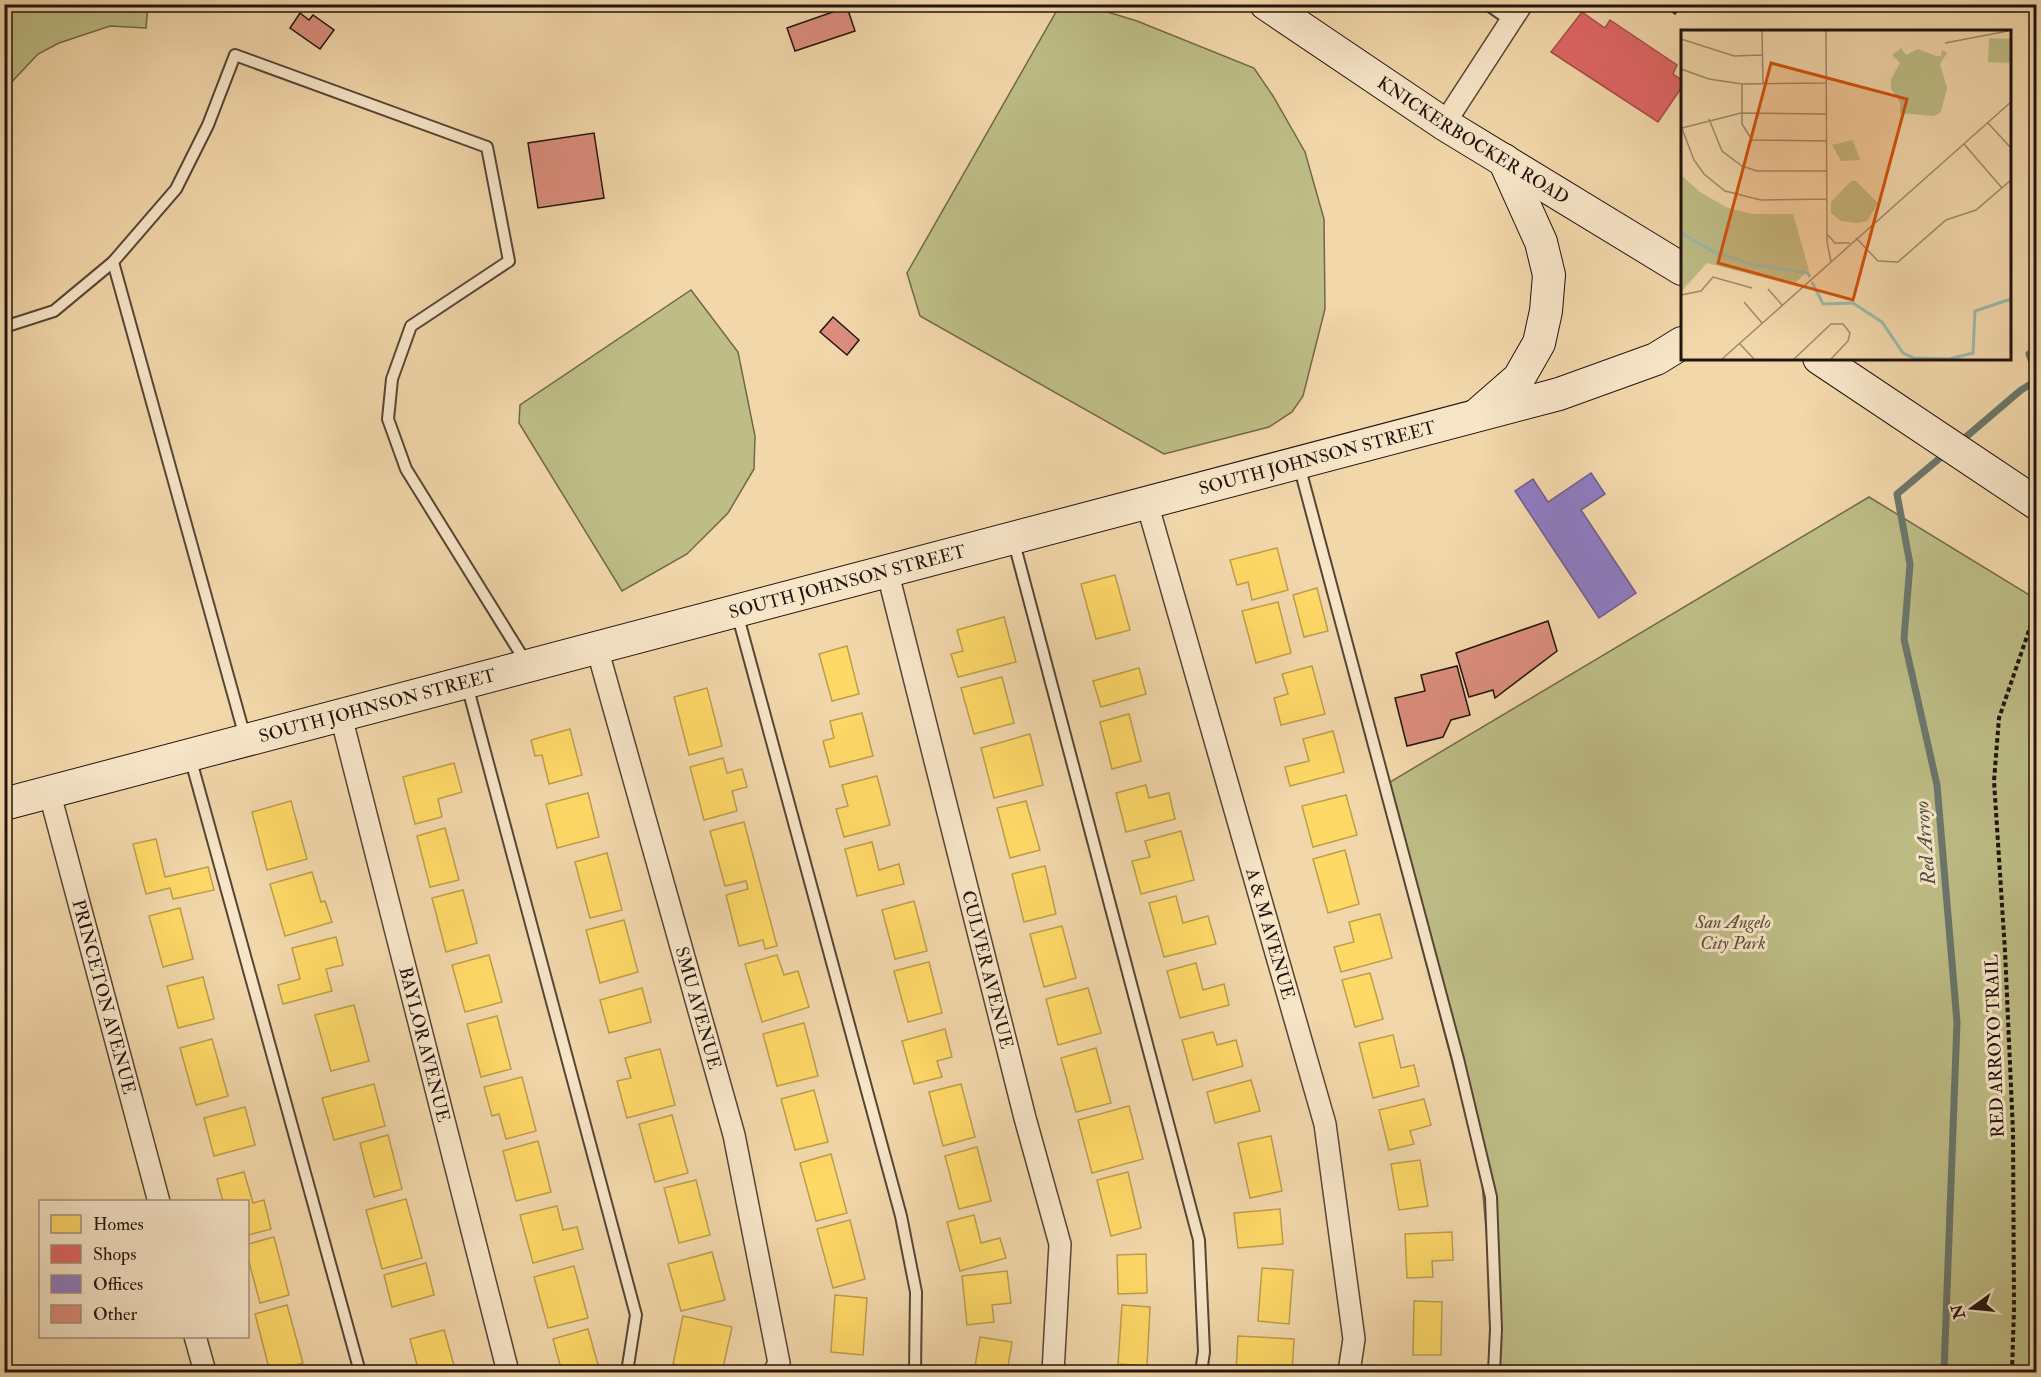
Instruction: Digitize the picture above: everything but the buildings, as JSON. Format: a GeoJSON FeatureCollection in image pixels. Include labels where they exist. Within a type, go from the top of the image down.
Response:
{"type":"FeatureCollection","features":[{"type":"Feature","properties":{"kind":"main road","name":"KNICKERBOCKER ROAD"},"geometry":{"type":"LineString","coordinates":[[1266,4],[1444,124],[1681,268]]}},
{"type":"Feature","properties":{"kind":"main road"},"geometry":{"type":"LineString","coordinates":[[1475,416],[1519,378],[1539,344],[1546,311],[1549,275],[1541,242],[1504,160]]}},
{"type":"Feature","properties":{"kind":"main road","name":"SOUTH JOHNSON STREET"},"geometry":{"type":"LineString","coordinates":[[4,804],[1559,394],[1656,358],[1681,344]]}},
{"type":"Feature","properties":{"kind":"main road"},"geometry":{"type":"LineString","coordinates":[[1822,360],[2037,503]]}},
{"type":"Feature","properties":{"kind":"street"},"geometry":{"type":"LineString","coordinates":[[1444,124],[1517,13]]}},
{"type":"Feature","properties":{"kind":"street","name":"A & M AVENUE"},"geometry":{"type":"LineString","coordinates":[[1147,503],[1325,1124],[1354,1339],[1349,1372]]}},
{"type":"Feature","properties":{"kind":"street","name":"CULVER AVENUE"},"geometry":{"type":"LineString","coordinates":[[887,570],[1025,1118],[1060,1244],[1053,1372]]}},
{"type":"Feature","properties":{"kind":"street","name":"SMU AVENUE"},"geometry":{"type":"LineString","coordinates":[[597,648],[734,1135],[779,1363],[774,1372]]}},
{"type":"Feature","properties":{"kind":"street","name":"BAYLOR AVENUE"},"geometry":{"type":"LineString","coordinates":[[341,716],[507,1372]]}},
{"type":"Feature","properties":{"kind":"street","name":"PRINCETON AVENUE"},"geometry":{"type":"LineString","coordinates":[[49,791],[158,1200]]}},
{"type":"Feature","properties":{"kind":"street"},"geometry":{"type":"LineString","coordinates":[[196,1338],[205,1372]]}},
{"type":"Feature","properties":{"kind":"lane"},"geometry":{"type":"LineString","coordinates":[[1487,4],[1517,13]]}},
{"type":"Feature","properties":{"kind":"lane"},"geometry":{"type":"LineString","coordinates":[[4,327],[54,311],[113,262],[176,189],[208,125],[235,55],[487,147],[509,261],[411,326],[392,379],[388,418],[406,469],[528,666]]}},
{"type":"Feature","properties":{"kind":"lane"},"geometry":{"type":"LineString","coordinates":[[113,262],[246,740]]}},
{"type":"Feature","properties":{"kind":"lane"},"geometry":{"type":"LineString","coordinates":[[1298,462],[1458,1059],[1491,1197],[1497,1329],[1494,1372]]}},
{"type":"Feature","properties":{"kind":"lane"},"geometry":{"type":"LineString","coordinates":[[1012,537],[1199,1240],[1204,1352],[1201,1372]]}},
{"type":"Feature","properties":{"kind":"lane"},"geometry":{"type":"LineString","coordinates":[[736,610],[901,1216],[916,1292],[915,1372]]}},
{"type":"Feature","properties":{"kind":"lane"},"geometry":{"type":"LineString","coordinates":[[466,682],[636,1315],[627,1372]]}},
{"type":"Feature","properties":{"kind":"lane"},"geometry":{"type":"LineString","coordinates":[[190,754],[360,1372]]}},
{"type":"Feature","properties":{"kind":"path","name":"RED ARROYO TRAIL"},"geometry":{"type":"LineString","coordinates":[[2012,1372],[2013,1132],[1994,781],[1999,718],[2037,610]]}},
{"type":"Feature","properties":{"kind":"green space"},"geometry":{"type":"Polygon","coordinates":[[[5,5],[148,5],[146,28],[110,26],[59,43],[38,54],[5,89],[5,5]]]}},
{"type":"Feature","properties":{"kind":"green space"},"geometry":{"type":"Polygon","coordinates":[[[1088,6],[1137,21],[1254,68],[1305,152],[1324,219],[1325,309],[1303,396],[1292,412],[1269,427],[1164,454],[920,316],[907,273],[1056,12],[1088,6]]]}},
{"type":"Feature","properties":{"kind":"green space"},"geometry":{"type":"Polygon","coordinates":[[[691,290],[738,352],[755,436],[754,469],[728,513],[687,554],[622,591],[519,423],[520,405],[691,290]]]}},
{"type":"Feature","properties":{"kind":"green space","name":"San Angelo City Park"},"geometry":{"type":"Polygon","coordinates":[[[1869,497],[2036,599],[2036,1372],[1489,1372],[1491,1286],[1481,1172],[1380,788],[1869,497]]]}},
{"type":"Feature","properties":{"kind":"waterway","name":"Red Arroyo"},"geometry":{"type":"LineString","coordinates":[[2036,351],[2029,354],[2036,365]]}},
{"type":"Feature","properties":{"kind":"waterway","name":"Red Arroyo"},"geometry":{"type":"LineString","coordinates":[[1960,442],[2021,390],[2036,381]]}},
{"type":"Feature","properties":{"kind":"waterway","name":"Red Arroyo"},"geometry":{"type":"LineString","coordinates":[[1944,1372],[1957,1022],[1937,785],[1904,639],[1910,564],[1897,494],[1946,453]]}}]}
